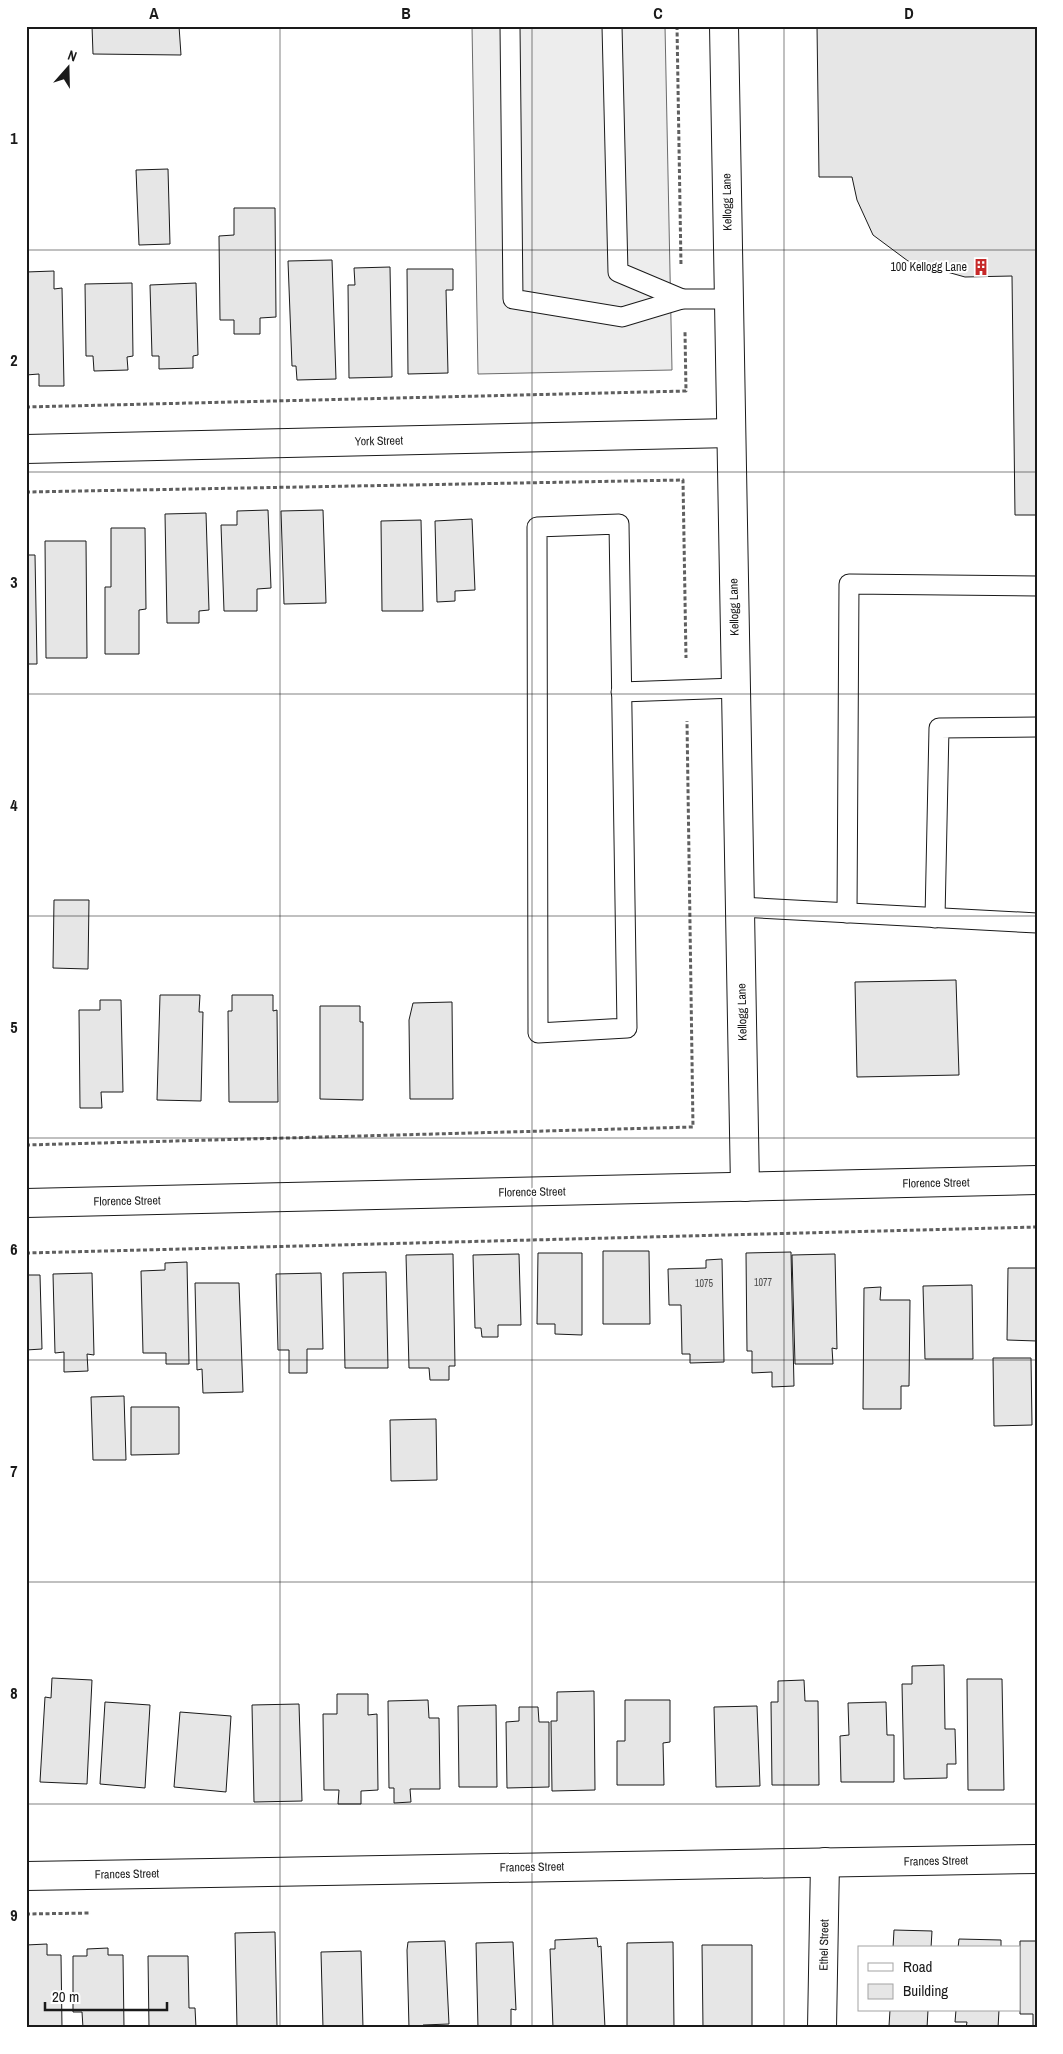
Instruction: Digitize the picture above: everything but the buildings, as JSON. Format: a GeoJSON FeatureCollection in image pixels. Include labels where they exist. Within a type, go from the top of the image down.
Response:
{"type":"FeatureCollection","features":[{"type":"Feature","properties":{"kind":"street","name":"Kellogg Lane"},"geometry":{"type":"LineString","coordinates":[[724,26],[745,1187]]}},
{"type":"Feature","properties":{"kind":"street","name":"York Street"},"geometry":{"type":"LineString","coordinates":[[26,449],[732,433]]}},
{"type":"Feature","properties":{"kind":"street","name":"Florence Street"},"geometry":{"type":"LineString","coordinates":[[26,1203],[1037,1180]]}},
{"type":"Feature","properties":{"kind":"street","name":"Frances Street"},"geometry":{"type":"LineString","coordinates":[[26,1876],[1037,1859]]}},
{"type":"Feature","properties":{"kind":"street","name":"Ethel Street"},"geometry":{"type":"LineString","coordinates":[[822,2028],[825,1862]]}},
{"type":"Feature","properties":{"kind":"lane"},"geometry":{"type":"LineString","coordinates":[[510,26],[513,299],[622,316],[682,299],[729,299]]}},
{"type":"Feature","properties":{"kind":"lane"},"geometry":{"type":"LineString","coordinates":[[612,26],[618,272],[682,299]]}},
{"type":"Feature","properties":{"kind":"lane"},"geometry":{"type":"LineString","coordinates":[[619,524],[622,692],[627,1028],[538,1033],[537,527],[619,524]]}},
{"type":"Feature","properties":{"kind":"lane"},"geometry":{"type":"LineString","coordinates":[[846,913],[849,584],[1037,586]]}},
{"type":"Feature","properties":{"kind":"lane"},"geometry":{"type":"LineString","coordinates":[[622,692],[736,688]]}},
{"type":"Feature","properties":{"kind":"lane"},"geometry":{"type":"LineString","coordinates":[[935,918],[939,728],[1037,727]]}},
{"type":"Feature","properties":{"kind":"lane"},"geometry":{"type":"LineString","coordinates":[[740,907],[1037,923]]}},
{"type":"Feature","properties":{"kind":"path"},"geometry":{"type":"LineString","coordinates":[[677,26],[682,299]]}},
{"type":"Feature","properties":{"kind":"path"},"geometry":{"type":"LineString","coordinates":[[26,407],[686,391],[685,328]]}},
{"type":"Feature","properties":{"kind":"path"},"geometry":{"type":"LineString","coordinates":[[26,492],[683,480],[693,1127],[26,1144]]}},
{"type":"Feature","properties":{"kind":"path"},"geometry":{"type":"LineString","coordinates":[[26,1253],[1037,1227]]}},
{"type":"Feature","properties":{"kind":"shaded area"},"geometry":{"type":"Polygon","coordinates":[[[472,26],[665,26],[672,370],[478,374],[472,26]]]}},
{"type":"Feature","properties":{"kind":"place","name":"100 Kellogg Lane"},"geometry":{"type":"Point","coordinates":[981,267]}}]}
